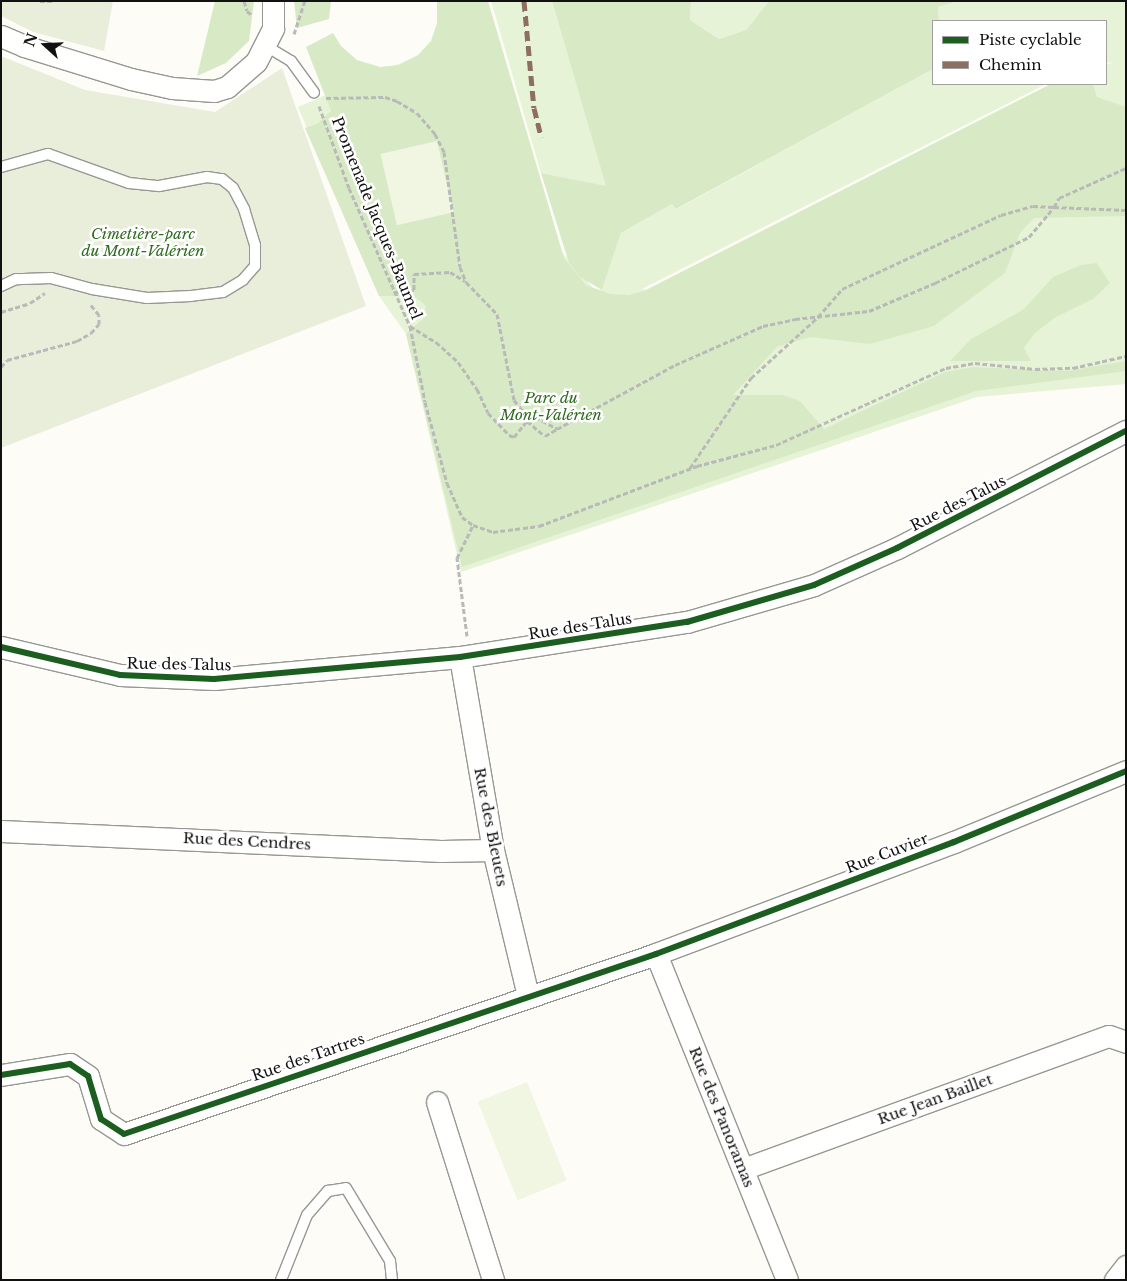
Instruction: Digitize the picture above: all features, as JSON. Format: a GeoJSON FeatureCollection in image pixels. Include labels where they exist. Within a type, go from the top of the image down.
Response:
{"type":"FeatureCollection","features":[{"type":"Feature","properties":{"kind":"street"},"geometry":{"type":"LineString","coordinates":[[1,36],[85,67],[195,91],[227,87],[256,62],[277,38],[273,1]]}},
{"type":"Feature","properties":{"kind":"street","name":"Rue des Talus"},"geometry":{"type":"LineString","coordinates":[[1,647],[120,675],[214,679],[460,657],[687,622],[814,585],[906,544],[1126,431]]}},
{"type":"Feature","properties":{"kind":"street","name":"Rue des Bleuets"},"geometry":{"type":"LineString","coordinates":[[460,657],[493,850],[528,996]]}},
{"type":"Feature","properties":{"kind":"street","name":"Rue Cuvier"},"geometry":{"type":"LineString","coordinates":[[656,954],[954,842],[1126,770]]}},
{"type":"Feature","properties":{"kind":"street","name":"Rue des Cendres"},"geometry":{"type":"LineString","coordinates":[[1,831],[441,851],[493,850]]}},
{"type":"Feature","properties":{"kind":"street","name":"Rue des Tartres"},"geometry":{"type":"LineString","coordinates":[[1,1075],[70,1064],[88,1076],[101,1119],[124,1134],[656,954]]}},
{"type":"Feature","properties":{"kind":"street","name":"Rue des Panoramas"},"geometry":{"type":"LineString","coordinates":[[656,954],[787,1280]]}},
{"type":"Feature","properties":{"kind":"street","name":"Rue Jean Baillet"},"geometry":{"type":"LineString","coordinates":[[743,1169],[1109,1036],[1126,1042]]}},
{"type":"Feature","properties":{"kind":"street"},"geometry":{"type":"LineString","coordinates":[[436,1102],[493,1280]]}},
{"type":"Feature","properties":{"kind":"street"},"geometry":{"type":"LineString","coordinates":[[1115,1280],[1126,1266]]}},
{"type":"Feature","properties":{"kind":"lane"},"geometry":{"type":"LineString","coordinates":[[277,38],[314,93]]}},
{"type":"Feature","properties":{"kind":"lane"},"geometry":{"type":"LineString","coordinates":[[1,167],[48,154],[129,183],[159,186],[207,177],[222,179],[233,188],[244,209],[255,245],[255,266],[243,280],[223,292],[147,298],[92,289],[51,278],[16,280],[1,286]]}},
{"type":"Feature","properties":{"kind":"lane"},"geometry":{"type":"LineString","coordinates":[[282,1280],[307,1215],[328,1190],[346,1188],[390,1261],[392,1280]]}},
{"type":"Feature","properties":{"kind":"path"},"geometry":{"type":"LineString","coordinates":[[40,1],[53,1]]}},
{"type":"Feature","properties":{"kind":"path"},"geometry":{"type":"LineString","coordinates":[[277,38],[305,1]]}},
{"type":"Feature","properties":{"kind":"path"},"geometry":{"type":"LineString","coordinates":[[410,326],[436,342],[458,362],[476,389],[488,413],[509,435],[514,437],[527,421],[545,436],[675,365],[762,326],[869,311],[966,269],[1029,237],[1054,207],[1059,198],[1126,168]]}},
{"type":"Feature","properties":{"kind":"path"},"geometry":{"type":"LineString","coordinates":[[690,469],[751,378],[818,317],[842,289],[926,248],[1017,209],[1054,207],[1126,210]]}},
{"type":"Feature","properties":{"kind":"path"},"geometry":{"type":"LineString","coordinates":[[395,292],[414,290],[414,274],[450,272],[466,282]]}},
{"type":"Feature","properties":{"kind":"path"},"geometry":{"type":"LineString","coordinates":[[1,312],[30,303],[44,294],[51,278]]}},
{"type":"Feature","properties":{"kind":"path"},"geometry":{"type":"LineString","coordinates":[[1,367],[7,360],[77,340],[91,333],[98,324],[99,314],[89,303]]}},
{"type":"Feature","properties":{"kind":"path"},"geometry":{"type":"LineString","coordinates":[[468,637],[457,558],[473,526],[493,532],[509,532],[539,526],[690,469],[797,437],[946,368],[975,363],[1035,369],[1073,368],[1126,356]]}},
{"type":"Feature","properties":{"kind":"green space"},"geometry":{"type":"Polygon","coordinates":[[[1,1],[113,1],[104,51],[33,32],[1,16],[1,1]]]}},
{"type":"Feature","properties":{"kind":"green space"},"geometry":{"type":"Polygon","coordinates":[[[215,1],[254,1],[249,41],[226,63],[197,76],[215,1]]]}},
{"type":"Feature","properties":{"kind":"green space"},"geometry":{"type":"Polygon","coordinates":[[[294,1],[331,1],[329,19],[297,28],[294,1]]]}},
{"type":"Feature","properties":{"kind":"green space","name":"Parc du Mont-Valérien"},"geometry":{"type":"Polygon","coordinates":[[[437,1],[488,1],[564,258],[586,285],[610,294],[629,295],[646,290],[1049,85],[1093,85],[1097,97],[1126,107],[1126,216],[1034,218],[1020,233],[1005,273],[934,326],[870,344],[810,337],[777,347],[733,395],[783,395],[800,401],[824,429],[945,372],[973,367],[1067,371],[1126,361],[1126,371],[976,391],[462,567],[406,334],[426,316],[425,305],[414,296],[379,296],[305,128],[317,124],[331,111],[306,47],[333,33],[341,46],[357,60],[380,67],[399,65],[418,55],[431,41],[437,23],[437,1]]]}},
{"type":"Feature","properties":{"kind":"green space"},"geometry":{"type":"Polygon","coordinates":[[[491,1],[552,1],[607,187],[541,173],[491,1]]]}},
{"type":"Feature","properties":{"kind":"green space"},"geometry":{"type":"Polygon","coordinates":[[[552,1],[691,1],[690,20],[719,39],[746,30],[769,1],[959,1],[938,7],[939,20],[932,20],[932,70],[676,209],[672,204],[621,233],[602,290],[580,277],[569,263],[541,173],[606,186],[552,1]]]}},
{"type":"Feature","properties":{"kind":"green space"},"geometry":{"type":"Polygon","coordinates":[[[691,1],[769,1],[746,30],[719,39],[690,20],[691,1]]]}},
{"type":"Feature","properties":{"kind":"green space","name":"Parc du Mont-Valérien"},"geometry":{"type":"Polygon","coordinates":[[[959,1],[1126,1],[1126,384],[977,397],[461,572],[406,334],[379,296],[298,107],[494,23],[561,251],[594,289],[602,290],[621,233],[672,204],[677,209],[932,70],[932,85],[1044,85],[642,289],[646,290],[1049,85],[1107,85],[1107,65],[1114,62],[1107,63],[1107,20],[939,20],[938,7],[959,1]]]}},
{"type":"Feature","properties":{"kind":"green space","name":"Cimetière-parc du Mont-Valérien"},"geometry":{"type":"Polygon","coordinates":[[[1,56],[85,90],[215,112],[282,68],[366,306],[1,448],[1,56]]]}},
{"type":"Feature","properties":{"kind":"green space"},"geometry":{"type":"Polygon","coordinates":[[[437,141],[453,212],[397,225],[380,154],[437,141]]]}},
{"type":"Feature","properties":{"kind":"green space"},"geometry":{"type":"Polygon","coordinates":[[[1097,263],[1110,283],[1093,299],[1056,317],[1035,333],[1024,348],[1031,361],[950,361],[971,339],[1024,309],[1053,277],[1081,265],[1097,263]]]}},
{"type":"Feature","properties":{"kind":"green space"},"geometry":{"type":"Polygon","coordinates":[[[527,1082],[567,1180],[518,1200],[478,1102],[527,1082]]]}},
{"type":"Feature","properties":{"kind":"marked path"},"geometry":{"type":"LineString","coordinates":[[524,1],[534,108],[541,137]]}},
{"type":"Feature","properties":{"kind":"cycle path"},"geometry":{"type":"LineString","coordinates":[[1,647],[120,675],[214,679],[460,657],[687,622],[814,585],[897,548],[1126,431]]}},
{"type":"Feature","properties":{"kind":"cycle path"},"geometry":{"type":"LineString","coordinates":[[1,1075],[70,1064],[88,1076],[101,1119],[124,1134],[656,954],[954,842],[1126,771]]}}]}
